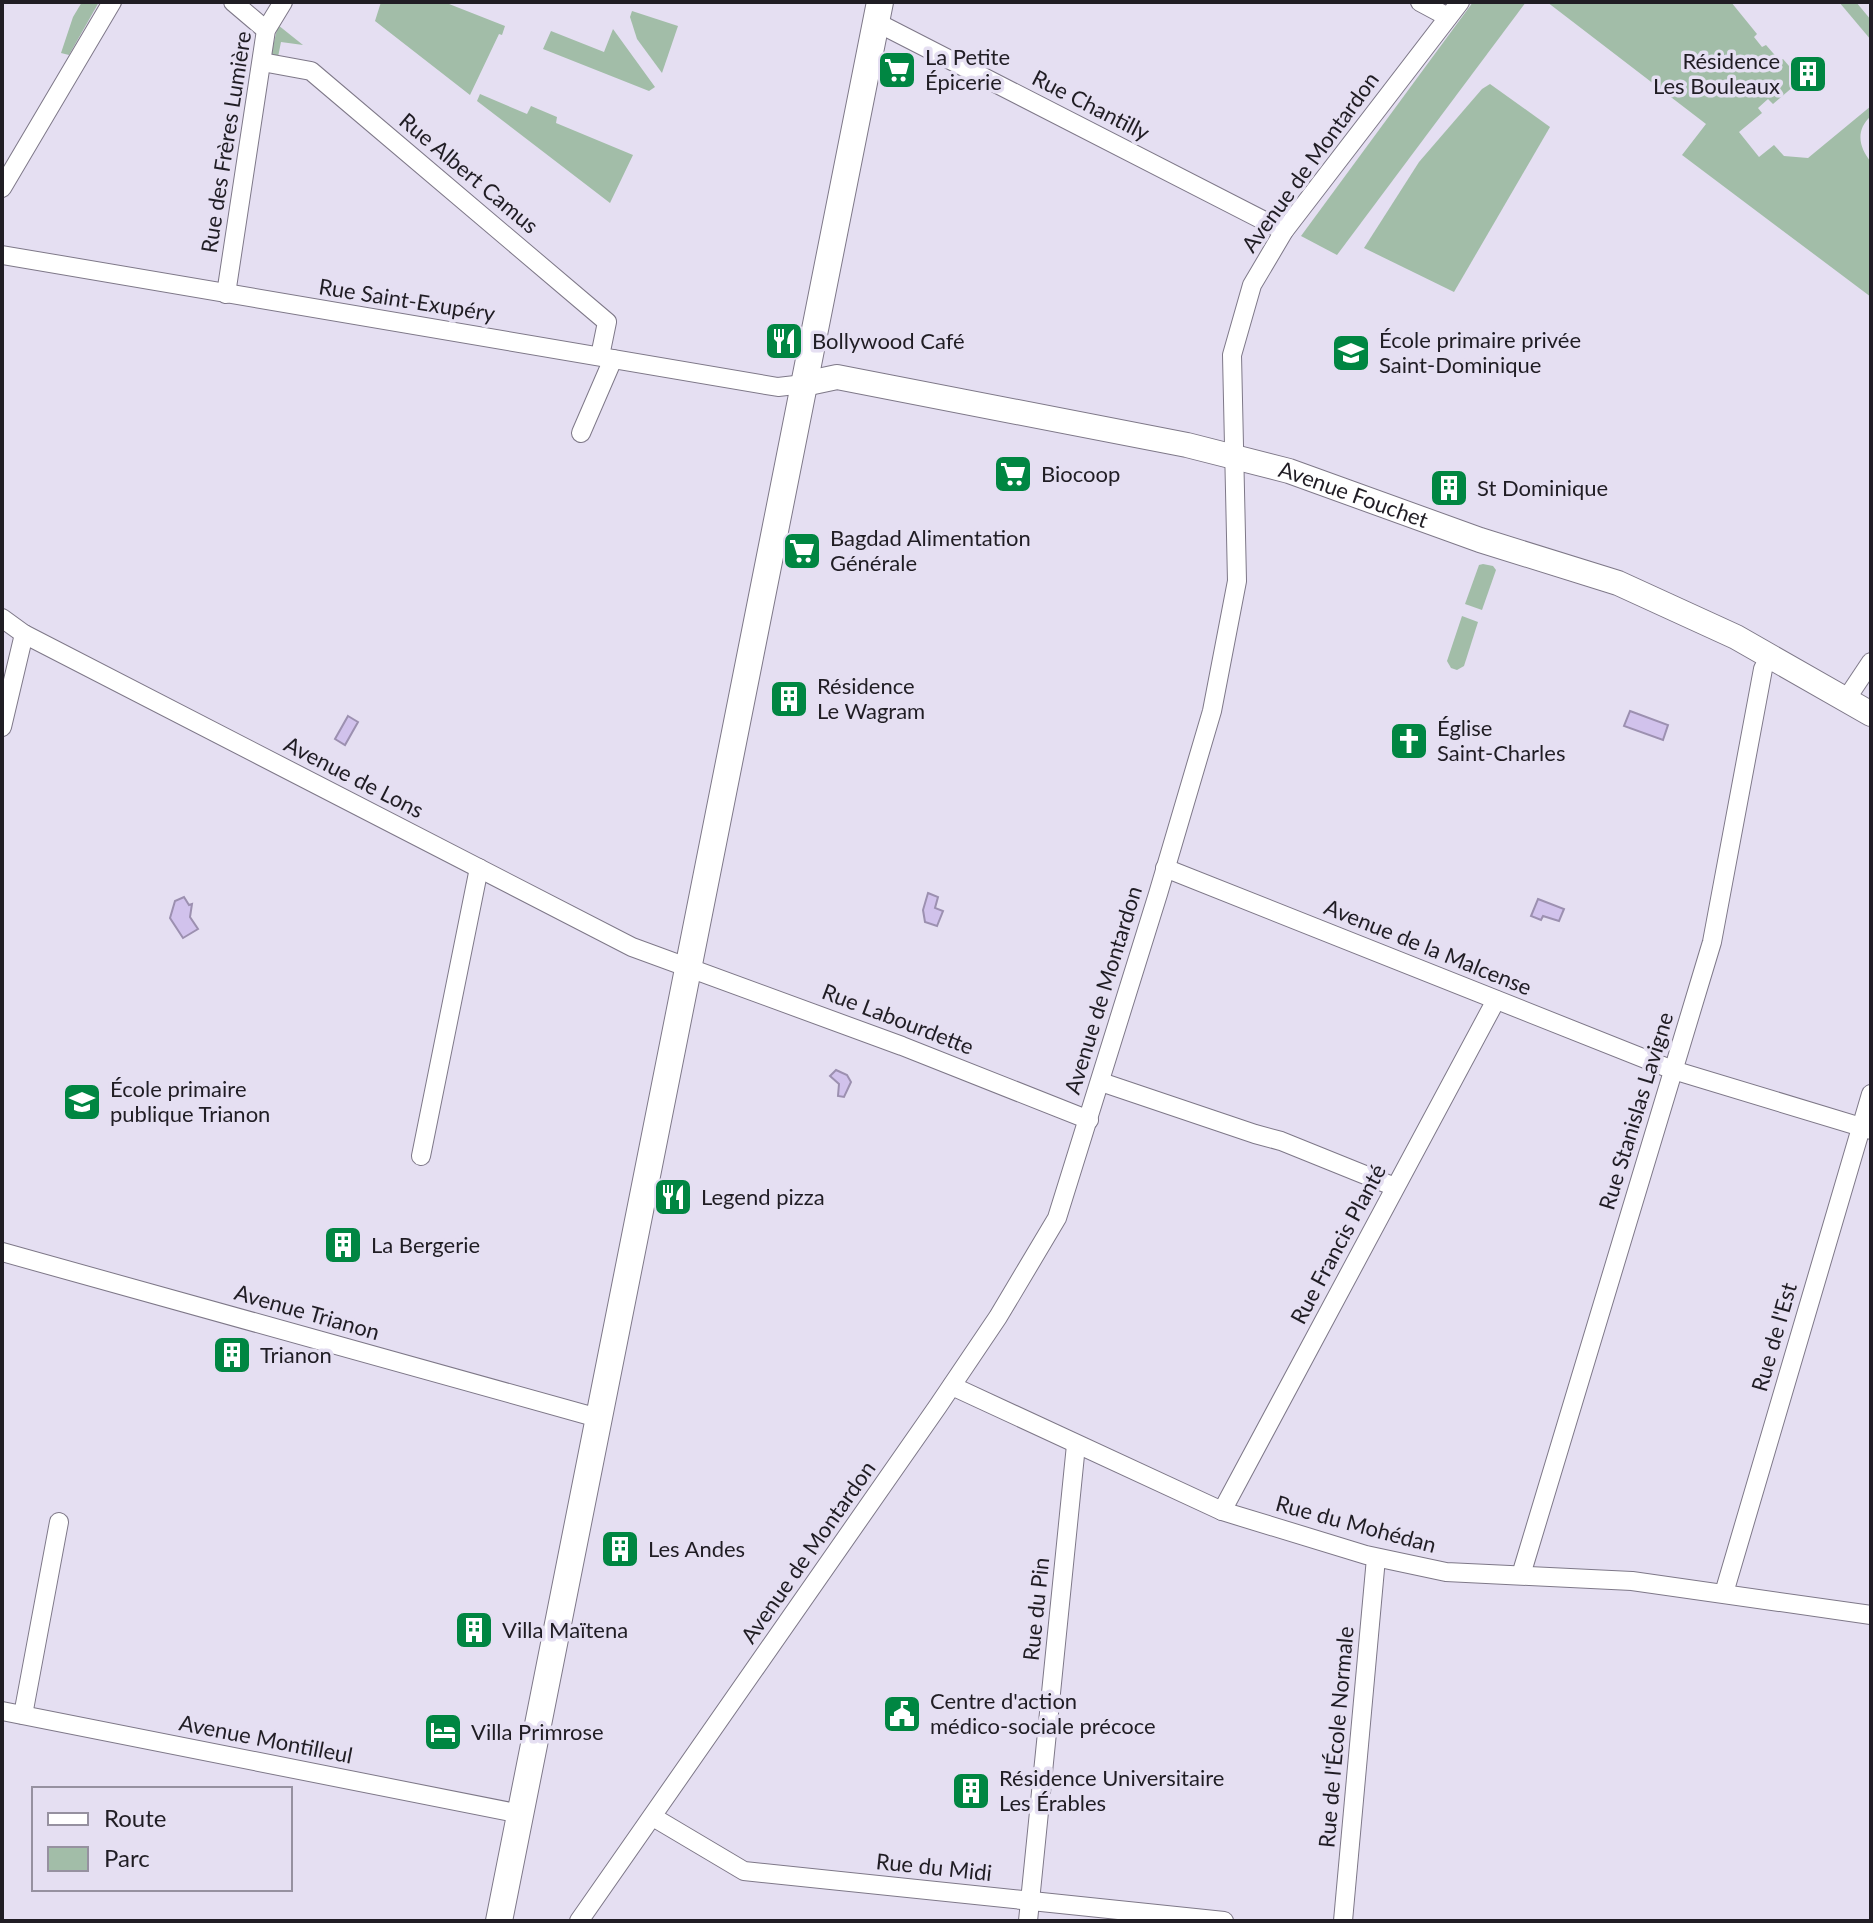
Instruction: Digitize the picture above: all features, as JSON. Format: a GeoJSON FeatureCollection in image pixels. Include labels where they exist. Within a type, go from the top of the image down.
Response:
{"type":"FeatureCollection","features":[{"type":"Feature","properties":{"kind":"main road"},"geometry":{"type":"LineString","coordinates":[[499,1921],[878,12]]}},
{"type":"Feature","properties":{"kind":"street"},"geometry":{"type":"LineString","coordinates":[[2,188],[112,2]]}},
{"type":"Feature","properties":{"kind":"street"},"geometry":{"type":"LineString","coordinates":[[233,2],[266,30]]}},
{"type":"Feature","properties":{"kind":"street","name":"Rue des Frères Lumière"},"geometry":{"type":"LineString","coordinates":[[226,294],[266,30],[283,2]]}},
{"type":"Feature","properties":{"kind":"street"},"geometry":{"type":"LineString","coordinates":[[1420,2],[1454,10]]}},
{"type":"Feature","properties":{"kind":"street","name":"Avenue de Montardon"},"geometry":{"type":"LineString","coordinates":[[579,1921],[952,1386],[998,1317],[1057,1218],[1212,711],[1237,581],[1232,355],[1252,285],[1284,231],[1454,10]]}},
{"type":"Feature","properties":{"kind":"street","name":"Rue Chantilly"},"geometry":{"type":"LineString","coordinates":[[878,12],[1284,231]]}},
{"type":"Feature","properties":{"kind":"street","name":"Rue Albert Camus"},"geometry":{"type":"LineString","coordinates":[[262,62],[311,71],[607,322],[606,358]]}},
{"type":"Feature","properties":{"kind":"street","name":"Rue Saint-Exupéry"},"geometry":{"type":"LineString","coordinates":[[2,255],[778,387],[804,384]]}},
{"type":"Feature","properties":{"kind":"street"},"geometry":{"type":"LineString","coordinates":[[581,433],[606,358]]}},
{"type":"Feature","properties":{"kind":"street","name":"Avenue Fouchet"},"geometry":{"type":"LineString","coordinates":[[804,384],[837,377],[1187,445],[1289,471],[1480,540],[1618,583],[1736,637],[1871,714]]}},
{"type":"Feature","properties":{"kind":"street","name":"Avenue de Lons"},"geometry":{"type":"LineString","coordinates":[[2,618],[24,634],[632,947],[688,968]]}},
{"type":"Feature","properties":{"kind":"street"},"geometry":{"type":"LineString","coordinates":[[2,727],[24,634]]}},
{"type":"Feature","properties":{"kind":"street","name":"Rue Stanislas Lavigne"},"geometry":{"type":"LineString","coordinates":[[1521,1575],[1712,942],[1763,669],[1770,655]]}},
{"type":"Feature","properties":{"kind":"street"},"geometry":{"type":"LineString","coordinates":[[1847,698],[1871,662]]}},
{"type":"Feature","properties":{"kind":"street"},"geometry":{"type":"LineString","coordinates":[[421,1156],[479,868]]}},
{"type":"Feature","properties":{"kind":"street","name":"Avenue de la Malcense"},"geometry":{"type":"LineString","coordinates":[[1165,868],[1673,1070],[1866,1128]]}},
{"type":"Feature","properties":{"kind":"street","name":"Rue Labourdette"},"geometry":{"type":"LineString","coordinates":[[688,968],[888,1041],[1089,1120]]}},
{"type":"Feature","properties":{"kind":"street","name":"Rue Francis Planté"},"geometry":{"type":"LineString","coordinates":[[1222,1511],[1496,1000]]}},
{"type":"Feature","properties":{"kind":"street"},"geometry":{"type":"LineString","coordinates":[[1101,1082],[1281,1141],[1395,1187]]}},
{"type":"Feature","properties":{"kind":"street","name":"Rue de l'Est"},"geometry":{"type":"LineString","coordinates":[[1724,1593],[1866,1128],[1871,1094]]}},
{"type":"Feature","properties":{"kind":"street","name":"Avenue Trianon"},"geometry":{"type":"LineString","coordinates":[[2,1252],[598,1418]]}},
{"type":"Feature","properties":{"kind":"street","name":"Rue du Mohédan"},"geometry":{"type":"LineString","coordinates":[[952,1386],[1222,1511],[1376,1558],[1446,1572],[1632,1581],[1871,1615]]}},
{"type":"Feature","properties":{"kind":"street","name":"Rue du Pin"},"geometry":{"type":"LineString","coordinates":[[1028,1921],[1076,1445]]}},
{"type":"Feature","properties":{"kind":"street"},"geometry":{"type":"LineString","coordinates":[[23,1715],[59,1522]]}},
{"type":"Feature","properties":{"kind":"street","name":"Rue de l'École Normale"},"geometry":{"type":"LineString","coordinates":[[1343,1921],[1376,1558]]}},
{"type":"Feature","properties":{"kind":"street","name":"Avenue Montilleul"},"geometry":{"type":"LineString","coordinates":[[2,1711],[521,1814]]}},
{"type":"Feature","properties":{"kind":"street","name":"Rue du Midi"},"geometry":{"type":"LineString","coordinates":[[653,1817],[744,1871],[1224,1921]]}},
{"type":"Feature","properties":{"kind":"green space"},"geometry":{"type":"Polygon","coordinates":[[[82,2],[99,2],[69,55],[61,53],[73,17],[82,2]]]}},
{"type":"Feature","properties":{"kind":"green space"},"geometry":{"type":"Polygon","coordinates":[[[381,2],[444,2],[505,26],[470,95],[375,21],[381,2]]]}},
{"type":"Feature","properties":{"kind":"green space"},"geometry":{"type":"Polygon","coordinates":[[[1473,2],[1526,2],[1337,255],[1301,236],[1473,2]]]}},
{"type":"Feature","properties":{"kind":"green space"},"geometry":{"type":"Polygon","coordinates":[[[1547,2],[1731,2],[1757,34],[1754,37],[1762,47],[1766,45],[1780,61],[1783,59],[1801,80],[1773,104],[1768,99],[1758,108],[1762,113],[1739,132],[1759,157],[1774,145],[1784,156],[1808,158],[1871,106],[1871,116],[1863,127],[1860,139],[1871,162],[1871,297],[1682,155],[1706,124],[1547,2]]]}},
{"type":"Feature","properties":{"kind":"green space"},"geometry":{"type":"Polygon","coordinates":[[[1839,2],[1856,2],[1871,20],[1871,40],[1839,2]]]}},
{"type":"Feature","properties":{"kind":"green space"},"geometry":{"type":"Polygon","coordinates":[[[632,11],[678,26],[662,73],[637,39],[630,17],[632,11]]]}},
{"type":"Feature","properties":{"kind":"green space"},"geometry":{"type":"Polygon","coordinates":[[[278,25],[303,45],[281,42],[278,57],[271,55],[278,25]]]}},
{"type":"Feature","properties":{"kind":"green space"},"geometry":{"type":"Polygon","coordinates":[[[613,29],[655,87],[649,91],[543,49],[551,31],[604,52],[613,29]]]}},
{"type":"Feature","properties":{"kind":"green space"},"geometry":{"type":"Polygon","coordinates":[[[1490,84],[1550,127],[1454,292],[1364,248],[1419,162],[1482,89],[1490,84]]]}},
{"type":"Feature","properties":{"kind":"green space"},"geometry":{"type":"Polygon","coordinates":[[[480,94],[527,114],[531,106],[557,117],[556,123],[633,155],[610,203],[477,101],[480,94]]]}},
{"type":"Feature","properties":{"kind":"green space"},"geometry":{"type":"Polygon","coordinates":[[[1479,565],[1496,570],[1482,610],[1465,604],[1479,565]]]}},
{"type":"Feature","properties":{"kind":"green space"},"geometry":{"type":"Polygon","coordinates":[[[1462,616],[1478,622],[1464,666],[1457,670],[1451,668],[1447,661],[1462,616]]]}},
{"type":"Feature","properties":{"kind":"shaded area"},"geometry":{"type":"Polygon","coordinates":[[[1630,711],[1668,725],[1663,740],[1624,726],[1630,711]]]}},
{"type":"Feature","properties":{"kind":"shaded area"},"geometry":{"type":"Polygon","coordinates":[[[348,716],[358,722],[345,745],[335,739],[348,716]]]}},
{"type":"Feature","properties":{"kind":"shaded area"},"geometry":{"type":"Polygon","coordinates":[[[928,893],[938,897],[935,908],[943,911],[937,926],[925,922],[923,910],[928,893]]]}},
{"type":"Feature","properties":{"kind":"shaded area"},"geometry":{"type":"Polygon","coordinates":[[[184,897],[189,905],[192,904],[190,917],[198,929],[183,938],[170,918],[175,901],[184,897]]]}},
{"type":"Feature","properties":{"kind":"shaded area"},"geometry":{"type":"Polygon","coordinates":[[[1538,899],[1564,909],[1559,921],[1531,916],[1538,899]]]}},
{"type":"Feature","properties":{"kind":"shaded area"},"geometry":{"type":"Polygon","coordinates":[[[836,1070],[847,1075],[851,1082],[844,1097],[838,1096],[839,1084],[830,1076],[836,1070]]]}},
{"type":"Feature","properties":{"kind":"place","name":"La Petite Épicerie"},"geometry":{"type":"Point","coordinates":[897,70]}},
{"type":"Feature","properties":{"kind":"place","name":"Résidence Les Bouleaux"},"geometry":{"type":"Point","coordinates":[1808,74]}},
{"type":"Feature","properties":{"kind":"place","name":"Bollywood Café"},"geometry":{"type":"Point","coordinates":[784,341]}},
{"type":"Feature","properties":{"kind":"place","name":"École primaire privée Saint-Dominique"},"geometry":{"type":"Point","coordinates":[1351,353]}},
{"type":"Feature","properties":{"kind":"place","name":"Biocoop"},"geometry":{"type":"Point","coordinates":[1013,474]}},
{"type":"Feature","properties":{"kind":"place","name":"St Dominique"},"geometry":{"type":"Point","coordinates":[1449,488]}},
{"type":"Feature","properties":{"kind":"place","name":"Bagdad Alimentation Générale"},"geometry":{"type":"Point","coordinates":[802,551]}},
{"type":"Feature","properties":{"kind":"place","name":"Résidence Le Wagram"},"geometry":{"type":"Point","coordinates":[789,699]}},
{"type":"Feature","properties":{"kind":"place","name":"Église Saint-Charles"},"geometry":{"type":"Point","coordinates":[1409,741]}},
{"type":"Feature","properties":{"kind":"place","name":"École primaire publique Trianon"},"geometry":{"type":"Point","coordinates":[82,1102]}},
{"type":"Feature","properties":{"kind":"place","name":"Legend pizza"},"geometry":{"type":"Point","coordinates":[673,1197]}},
{"type":"Feature","properties":{"kind":"place","name":"La Bergerie"},"geometry":{"type":"Point","coordinates":[343,1245]}},
{"type":"Feature","properties":{"kind":"place","name":"Trianon"},"geometry":{"type":"Point","coordinates":[232,1355]}},
{"type":"Feature","properties":{"kind":"place","name":"Les Andes"},"geometry":{"type":"Point","coordinates":[620,1549]}},
{"type":"Feature","properties":{"kind":"place","name":"Villa Maïtena"},"geometry":{"type":"Point","coordinates":[474,1630]}},
{"type":"Feature","properties":{"kind":"place","name":"Centre d'action médico-sociale précoce"},"geometry":{"type":"Point","coordinates":[902,1714]}},
{"type":"Feature","properties":{"kind":"place","name":"Villa Primrose"},"geometry":{"type":"Point","coordinates":[443,1732]}},
{"type":"Feature","properties":{"kind":"place","name":"Résidence Universitaire Les Érables"},"geometry":{"type":"Point","coordinates":[971,1791]}}]}
